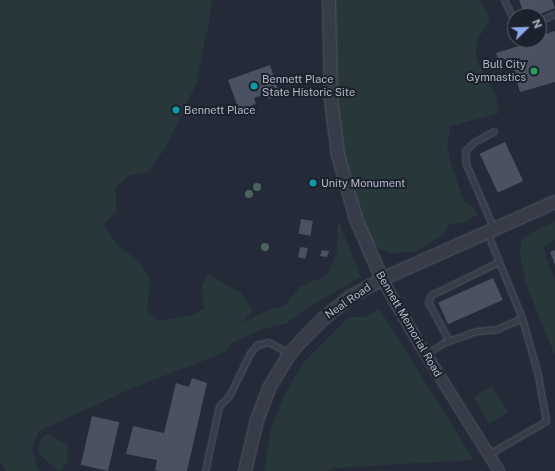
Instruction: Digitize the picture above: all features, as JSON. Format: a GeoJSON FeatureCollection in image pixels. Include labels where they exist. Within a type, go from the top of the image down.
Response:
{"type":"FeatureCollection","features":[{"type":"Feature","properties":{"kind":"street","name":"Bennett Memorial Road"},"geometry":{"type":"LineString","coordinates":[[329,0],[330,76],[334,131],[338,155],[356,219],[382,279],[426,354],[499,471]]}},
{"type":"Feature","properties":{"kind":"street","name":"Neal Road"},"geometry":{"type":"LineString","coordinates":[[245,471],[251,442],[264,400],[275,377],[289,355],[303,338],[323,319],[350,297],[382,279],[555,202]]}},
{"type":"Feature","properties":{"kind":"lane"},"geometry":{"type":"LineString","coordinates":[[489,454],[546,421],[538,375],[522,318],[498,262],[491,230],[466,164],[465,151],[474,142],[494,131]]}},
{"type":"Feature","properties":{"kind":"lane"},"geometry":{"type":"LineString","coordinates":[[449,341],[428,302],[431,295],[498,262]]}},
{"type":"Feature","properties":{"kind":"lane"},"geometry":{"type":"LineString","coordinates":[[426,354],[449,341],[476,331],[497,329],[522,318]]}},
{"type":"Feature","properties":{"kind":"lane"},"geometry":{"type":"LineString","coordinates":[[205,471],[219,406],[229,396],[250,353],[257,345],[268,342],[280,348],[289,355]]}},
{"type":"Feature","properties":{"kind":"shaded area"},"geometry":{"type":"Polygon","coordinates":[[[0,0],[212,0],[196,84],[166,147],[148,172],[130,175],[115,188],[117,210],[104,225],[118,246],[139,261],[150,280],[147,312],[159,321],[192,315],[204,309],[202,287],[207,274],[241,293],[253,311],[241,323],[271,309],[284,306],[301,286],[328,275],[337,250],[338,220],[361,277],[310,306],[287,323],[263,329],[230,344],[226,351],[213,357],[135,387],[39,431],[32,449],[37,467],[40,471],[5,471],[0,461],[0,0]]]}},
{"type":"Feature","properties":{"kind":"shaded area"},"geometry":{"type":"Polygon","coordinates":[[[334,0],[481,0],[490,20],[477,40],[476,59],[496,97],[499,113],[451,126],[447,144],[450,161],[464,201],[473,207],[478,214],[464,223],[449,224],[443,235],[416,252],[391,253],[374,247],[344,174],[335,89],[334,0]]]}},
{"type":"Feature","properties":{"kind":"shaded area"},"geometry":{"type":"Polygon","coordinates":[[[555,221],[555,240],[544,247],[555,281],[555,356],[526,284],[520,255],[521,240],[534,231],[555,221]]]}},
{"type":"Feature","properties":{"kind":"shaded area"},"geometry":{"type":"Polygon","coordinates":[[[379,308],[474,460],[333,468],[327,471],[264,471],[271,429],[285,393],[303,363],[349,317],[365,317],[379,308]]]}},
{"type":"Feature","properties":{"kind":"shaded area"},"geometry":{"type":"Polygon","coordinates":[[[492,386],[508,412],[490,424],[473,398],[492,386]]]}},
{"type":"Feature","properties":{"kind":"shaded area"},"geometry":{"type":"Polygon","coordinates":[[[49,434],[68,445],[67,462],[62,470],[58,471],[39,454],[38,448],[42,437],[49,434]]]}},
{"type":"Feature","properties":{"kind":"building"},"geometry":{"type":"Polygon","coordinates":[[[519,0],[552,0],[555,8],[547,11],[547,8],[522,8],[519,0]]]}},
{"type":"Feature","properties":{"kind":"building","name":"Bull City Gymnastics"},"geometry":{"type":"Polygon","coordinates":[[[555,31],[555,82],[520,92],[510,58],[499,61],[496,53],[513,48],[547,48],[547,34],[555,31]]]}},
{"type":"Feature","properties":{"kind":"building","name":"Bennett Place State Historic Site"},"geometry":{"type":"Polygon","coordinates":[[[270,65],[280,95],[269,99],[267,93],[254,98],[256,104],[239,110],[228,80],[270,65]]]}},
{"type":"Feature","properties":{"kind":"building"},"geometry":{"type":"Polygon","coordinates":[[[505,142],[523,181],[498,193],[480,154],[505,142]]]}},
{"type":"Feature","properties":{"kind":"building"},"geometry":{"type":"Polygon","coordinates":[[[301,219],[313,221],[311,236],[299,234],[301,219]]]}},
{"type":"Feature","properties":{"kind":"building"},"geometry":{"type":"Polygon","coordinates":[[[300,247],[308,248],[305,259],[298,257],[300,247]]]}},
{"type":"Feature","properties":{"kind":"building"},"geometry":{"type":"Polygon","coordinates":[[[322,250],[329,251],[327,257],[320,256],[322,250]]]}},
{"type":"Feature","properties":{"kind":"building"},"geometry":{"type":"Polygon","coordinates":[[[555,250],[555,265],[550,252],[555,250]]]}},
{"type":"Feature","properties":{"kind":"building"},"geometry":{"type":"Polygon","coordinates":[[[493,278],[503,300],[448,324],[438,302],[493,278]]]}},
{"type":"Feature","properties":{"kind":"building"},"geometry":{"type":"Polygon","coordinates":[[[192,378],[207,383],[187,471],[155,470],[157,460],[126,454],[133,426],[164,433],[176,383],[189,387],[192,378]]]}},
{"type":"Feature","properties":{"kind":"building"},"geometry":{"type":"Polygon","coordinates":[[[92,416],[119,422],[108,471],[81,465],[92,416]]]}},
{"type":"Feature","properties":{"kind":"place","name":"Bull City Gymnastics"},"geometry":{"type":"Point","coordinates":[534,71]}},
{"type":"Feature","properties":{"kind":"place","name":"Bennett Place State Historic Site"},"geometry":{"type":"Point","coordinates":[254,86]}},
{"type":"Feature","properties":{"kind":"place","name":"Bennett Place"},"geometry":{"type":"Point","coordinates":[176,110]}},
{"type":"Feature","properties":{"kind":"place","name":"Unity Monument"},"geometry":{"type":"Point","coordinates":[313,183]}}]}
